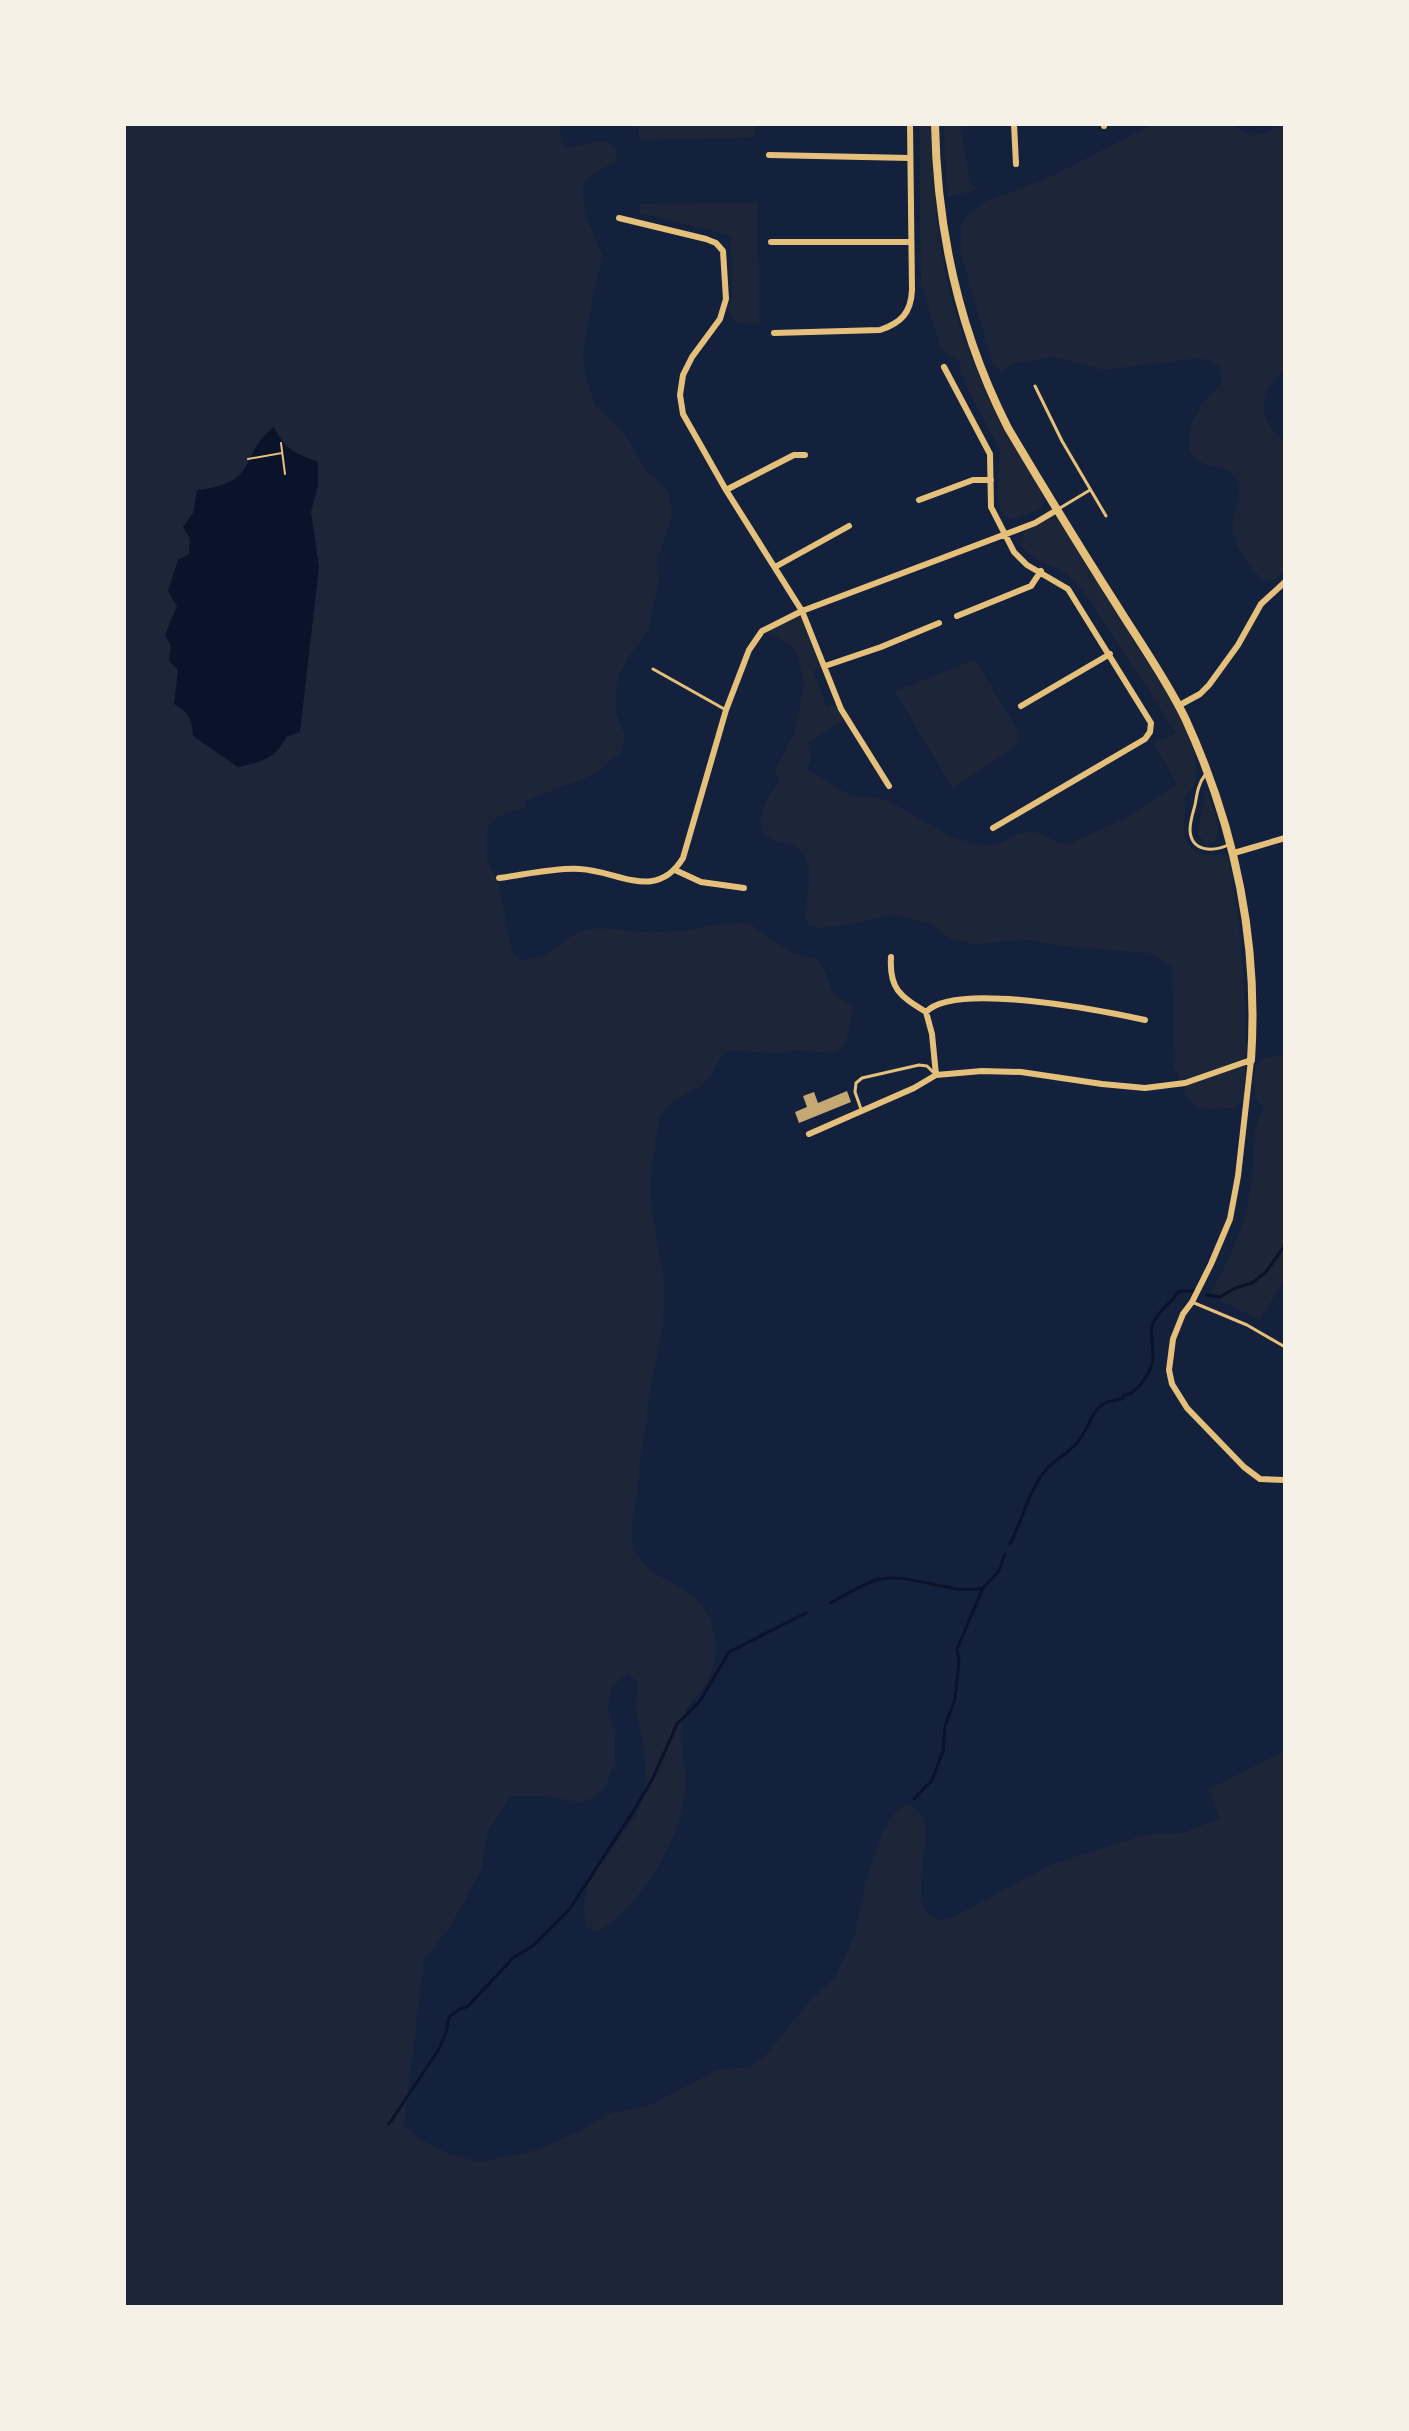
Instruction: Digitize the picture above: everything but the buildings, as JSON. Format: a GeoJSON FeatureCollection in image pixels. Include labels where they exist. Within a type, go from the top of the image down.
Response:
{"type":"FeatureCollection","features":[{"type":"Feature","properties":{"kind":"street"},"geometry":{"type":"LineString","coordinates":[[774,333],[880,330],[893,325],[906,312],[911,304],[910,124]]}},
{"type":"Feature","properties":{"kind":"street"},"geometry":{"type":"LineString","coordinates":[[935,124],[940,211],[950,271],[964,322],[991,395],[1057,510],[1178,706],[1207,772],[1234,853],[1244,898],[1254,1019],[1238,1176],[1223,1240],[1183,1314],[1169,1359],[1172,1384],[1178,1395],[1244,1467],[1260,1479],[1285,1480]]}},
{"type":"Feature","properties":{"kind":"street"},"geometry":{"type":"LineString","coordinates":[[1014,124],[1016,164]]}},
{"type":"Feature","properties":{"kind":"street"},"geometry":{"type":"LineString","coordinates":[[769,155],[910,158]]}},
{"type":"Feature","properties":{"kind":"street"},"geometry":{"type":"LineString","coordinates":[[619,218],[706,239],[716,243],[723,251],[726,286],[724,311],[683,375],[680,395],[683,414],[726,490],[802,611],[841,709],[889,786]]}},
{"type":"Feature","properties":{"kind":"street"},"geometry":{"type":"LineString","coordinates":[[771,242],[910,242]]}},
{"type":"Feature","properties":{"kind":"street"},"geometry":{"type":"LineString","coordinates":[[944,367],[990,454],[991,507],[1014,552],[1027,565],[1068,589],[1149,717],[1150,732],[1145,739],[993,828]]}},
{"type":"Feature","properties":{"kind":"street"},"geometry":{"type":"LineString","coordinates":[[726,490],[794,455],[805,455]]}},
{"type":"Feature","properties":{"kind":"street"},"geometry":{"type":"LineString","coordinates":[[919,500],[973,480],[991,480]]}},
{"type":"Feature","properties":{"kind":"street"},"geometry":{"type":"LineString","coordinates":[[499,878],[579,868],[646,882],[658,880],[675,870],[691,835],[741,666],[755,640],[769,626],[1035,523],[1057,510]]}},
{"type":"Feature","properties":{"kind":"street"},"geometry":{"type":"LineString","coordinates":[[775,567],[849,526]]}},
{"type":"Feature","properties":{"kind":"street"},"geometry":{"type":"LineString","coordinates":[[957,616],[1031,586],[1041,571]]}},
{"type":"Feature","properties":{"kind":"street"},"geometry":{"type":"LineString","coordinates":[[1178,706],[1200,694],[1220,672],[1261,604],[1285,582]]}},
{"type":"Feature","properties":{"kind":"street"},"geometry":{"type":"LineString","coordinates":[[825,666],[939,623]]}},
{"type":"Feature","properties":{"kind":"street"},"geometry":{"type":"LineString","coordinates":[[1021,706],[1110,654]]}},
{"type":"Feature","properties":{"kind":"street"},"geometry":{"type":"LineString","coordinates":[[1234,853],[1285,838]]}},
{"type":"Feature","properties":{"kind":"street"},"geometry":{"type":"LineString","coordinates":[[675,870],[701,882],[744,888]]}},
{"type":"Feature","properties":{"kind":"street"},"geometry":{"type":"LineString","coordinates":[[891,957],[890,973],[895,987],[908,1001],[926,1012],[932,1034],[936,1075]]}},
{"type":"Feature","properties":{"kind":"street"},"geometry":{"type":"LineString","coordinates":[[926,1012],[939,1003],[1028,1000],[1145,1020]]}},
{"type":"Feature","properties":{"kind":"street"},"geometry":{"type":"LineString","coordinates":[[809,1134],[914,1088],[936,1075],[1021,1072],[1145,1088],[1185,1083],[1251,1060]]}},
{"type":"Feature","properties":{"kind":"lane"},"geometry":{"type":"LineString","coordinates":[[1035,386],[1062,441],[1106,516]]}},
{"type":"Feature","properties":{"kind":"lane"},"geometry":{"type":"LineString","coordinates":[[1057,510],[1090,490]]}},
{"type":"Feature","properties":{"kind":"lane"},"geometry":{"type":"LineString","coordinates":[[653,669],[726,710]]}},
{"type":"Feature","properties":{"kind":"lane"},"geometry":{"type":"LineString","coordinates":[[1207,772],[1200,781],[1191,822],[1192,839],[1200,847],[1214,851],[1231,843]]}},
{"type":"Feature","properties":{"kind":"lane"},"geometry":{"type":"LineString","coordinates":[[861,1109],[855,1092],[856,1083],[862,1078],[919,1065],[927,1066],[936,1075]]}},
{"type":"Feature","properties":{"kind":"lane"},"geometry":{"type":"LineString","coordinates":[[1192,1302],[1247,1325],[1285,1347]]}},
{"type":"Feature","properties":{"kind":"path"},"geometry":{"type":"LineString","coordinates":[[281,443],[285,474]]}},
{"type":"Feature","properties":{"kind":"path"},"geometry":{"type":"LineString","coordinates":[[248,459],[282,453]]}},
{"type":"Feature","properties":{"kind":"shaded area"},"geometry":{"type":"Polygon","coordinates":[[[124,124],[559,124],[564,146],[602,142],[616,148],[617,160],[586,179],[582,191],[586,216],[603,257],[592,298],[583,353],[585,373],[595,405],[624,434],[648,473],[669,494],[671,519],[657,560],[659,579],[649,628],[628,658],[616,689],[616,714],[625,735],[621,752],[593,775],[525,801],[526,807],[496,817],[489,826],[487,861],[499,884],[511,950],[519,960],[531,959],[549,953],[586,930],[605,928],[662,932],[743,922],[751,924],[795,954],[817,960],[834,994],[851,1005],[853,1014],[844,1045],[837,1051],[794,1050],[780,1054],[726,1052],[710,1077],[672,1102],[659,1121],[652,1197],[664,1305],[641,1454],[632,1539],[643,1563],[702,1605],[716,1641],[714,1665],[708,1681],[690,1703],[683,1721],[685,1794],[675,1833],[654,1873],[627,1907],[596,1932],[586,1926],[584,1909],[589,1883],[639,1810],[646,1782],[643,1740],[636,1712],[637,1682],[628,1673],[613,1686],[607,1708],[615,1732],[615,1763],[604,1789],[590,1799],[578,1802],[545,1796],[511,1796],[488,1831],[482,1868],[466,1898],[450,1927],[424,1959],[404,2125],[421,2140],[450,2154],[479,2162],[537,2150],[611,2113],[648,2106],[717,2070],[749,2067],[768,2053],[809,2002],[835,1977],[855,1934],[865,1886],[882,1833],[897,1810],[908,1804],[921,1814],[925,1827],[922,1902],[927,1913],[937,1919],[950,1919],[1050,1865],[1147,1834],[1183,1833],[1219,1819],[1209,1789],[1285,1751],[1285,2307],[124,2307],[124,124]]]}},
{"type":"Feature","properties":{"kind":"shaded area"},"geometry":{"type":"Polygon","coordinates":[[[639,124],[755,124],[755,137],[639,140],[639,124]]]}},
{"type":"Feature","properties":{"kind":"shaded area"},"geometry":{"type":"Polygon","coordinates":[[[919,124],[931,124],[939,241],[957,318],[996,414],[1044,499],[1041,508],[1013,520],[1002,514],[997,496],[1000,450],[967,388],[958,360],[941,349],[921,284],[919,124]]]}},
{"type":"Feature","properties":{"kind":"shaded area"},"geometry":{"type":"Polygon","coordinates":[[[944,124],[960,124],[970,183],[979,189],[948,197],[944,124]]]}},
{"type":"Feature","properties":{"kind":"shaded area"},"geometry":{"type":"Polygon","coordinates":[[[1153,124],[1234,124],[1247,134],[1259,135],[1285,124],[1285,370],[1273,382],[1264,403],[1268,423],[1285,443],[1285,571],[1273,580],[1265,581],[1253,570],[1236,540],[1233,519],[1239,492],[1238,481],[1226,469],[1193,457],[1189,449],[1195,416],[1221,383],[1219,367],[1199,358],[1104,370],[1053,357],[1016,363],[1001,371],[993,365],[962,257],[960,239],[963,222],[970,212],[985,202],[1052,176],[1153,124]]]}},
{"type":"Feature","properties":{"kind":"shaded area"},"geometry":{"type":"Polygon","coordinates":[[[757,202],[759,324],[736,323],[729,313],[732,293],[731,237],[639,213],[640,204],[757,202]]]}},
{"type":"Feature","properties":{"kind":"shaded area"},"geometry":{"type":"Polygon","coordinates":[[[274,427],[292,450],[318,462],[318,486],[311,512],[319,567],[300,732],[286,737],[277,750],[266,758],[238,767],[193,736],[189,717],[174,704],[178,670],[169,661],[171,646],[165,635],[177,606],[168,591],[178,560],[189,554],[190,539],[183,527],[193,513],[197,490],[217,486],[240,475],[255,448],[274,427]]]}},
{"type":"Feature","properties":{"kind":"shaded area"},"geometry":{"type":"Polygon","coordinates":[[[1056,519],[1063,523],[1097,577],[1188,735],[1196,779],[1185,797],[1184,830],[1188,844],[1202,854],[1228,856],[1238,915],[1246,1034],[1244,1093],[1242,1103],[1233,1108],[1205,1110],[1186,1096],[1174,1067],[1172,966],[1150,953],[1079,948],[1027,940],[974,944],[951,939],[931,924],[896,915],[855,924],[819,928],[809,925],[804,918],[809,879],[805,856],[794,846],[772,839],[762,827],[763,810],[780,780],[775,770],[794,734],[804,686],[798,655],[793,646],[768,633],[768,629],[797,616],[802,618],[823,667],[813,671],[827,707],[837,704],[847,718],[809,742],[811,759],[806,770],[849,794],[891,802],[948,834],[972,843],[992,845],[1021,833],[1032,832],[1072,843],[1130,816],[1177,784],[1153,743],[1176,733],[1088,597],[1069,576],[1034,558],[1021,544],[1027,528],[1056,519]]]}},
{"type":"Feature","properties":{"kind":"shaded area"},"geometry":{"type":"Polygon","coordinates":[[[975,660],[1018,731],[1018,742],[1014,748],[952,788],[895,691],[975,660]]]}},
{"type":"Feature","properties":{"kind":"shaded area"},"geometry":{"type":"Polygon","coordinates":[[[1206,789],[1218,830],[1215,842],[1205,843],[1198,834],[1206,789]]]}},
{"type":"Feature","properties":{"kind":"shaded area"},"geometry":{"type":"Polygon","coordinates":[[[1283,1055],[1285,1279],[1260,1320],[1210,1295],[1239,1235],[1248,1201],[1255,1132],[1265,1108],[1255,1094],[1256,1069],[1263,1059],[1283,1055]]]}},
{"type":"Feature","properties":{"kind":"waterway"},"geometry":{"type":"LineString","coordinates":[[1207,1295],[1220,1297],[1252,1283],[1266,1272],[1285,1245]]}},
{"type":"Feature","properties":{"kind":"waterway"},"geometry":{"type":"LineString","coordinates":[[1010,1544],[1044,1472],[1076,1444],[1099,1407],[1130,1394],[1147,1376],[1153,1359],[1152,1326],[1157,1316],[1179,1291],[1195,1291]]}},
{"type":"Feature","properties":{"kind":"waterway"},"geometry":{"type":"LineString","coordinates":[[830,1603],[870,1582],[889,1578],[957,1589],[983,1588],[999,1571],[1005,1554]]}},
{"type":"Feature","properties":{"kind":"waterway"},"geometry":{"type":"LineString","coordinates":[[914,1799],[932,1780],[943,1751],[945,1726],[955,1699],[959,1661],[957,1649],[983,1588]]}},
{"type":"Feature","properties":{"kind":"waterway"},"geometry":{"type":"LineString","coordinates":[[389,2124],[439,2049],[449,2017],[468,2006],[513,1958],[534,1945],[569,1910],[653,1778],[677,1724],[700,1701],[729,1652],[806,1613]]}}]}
